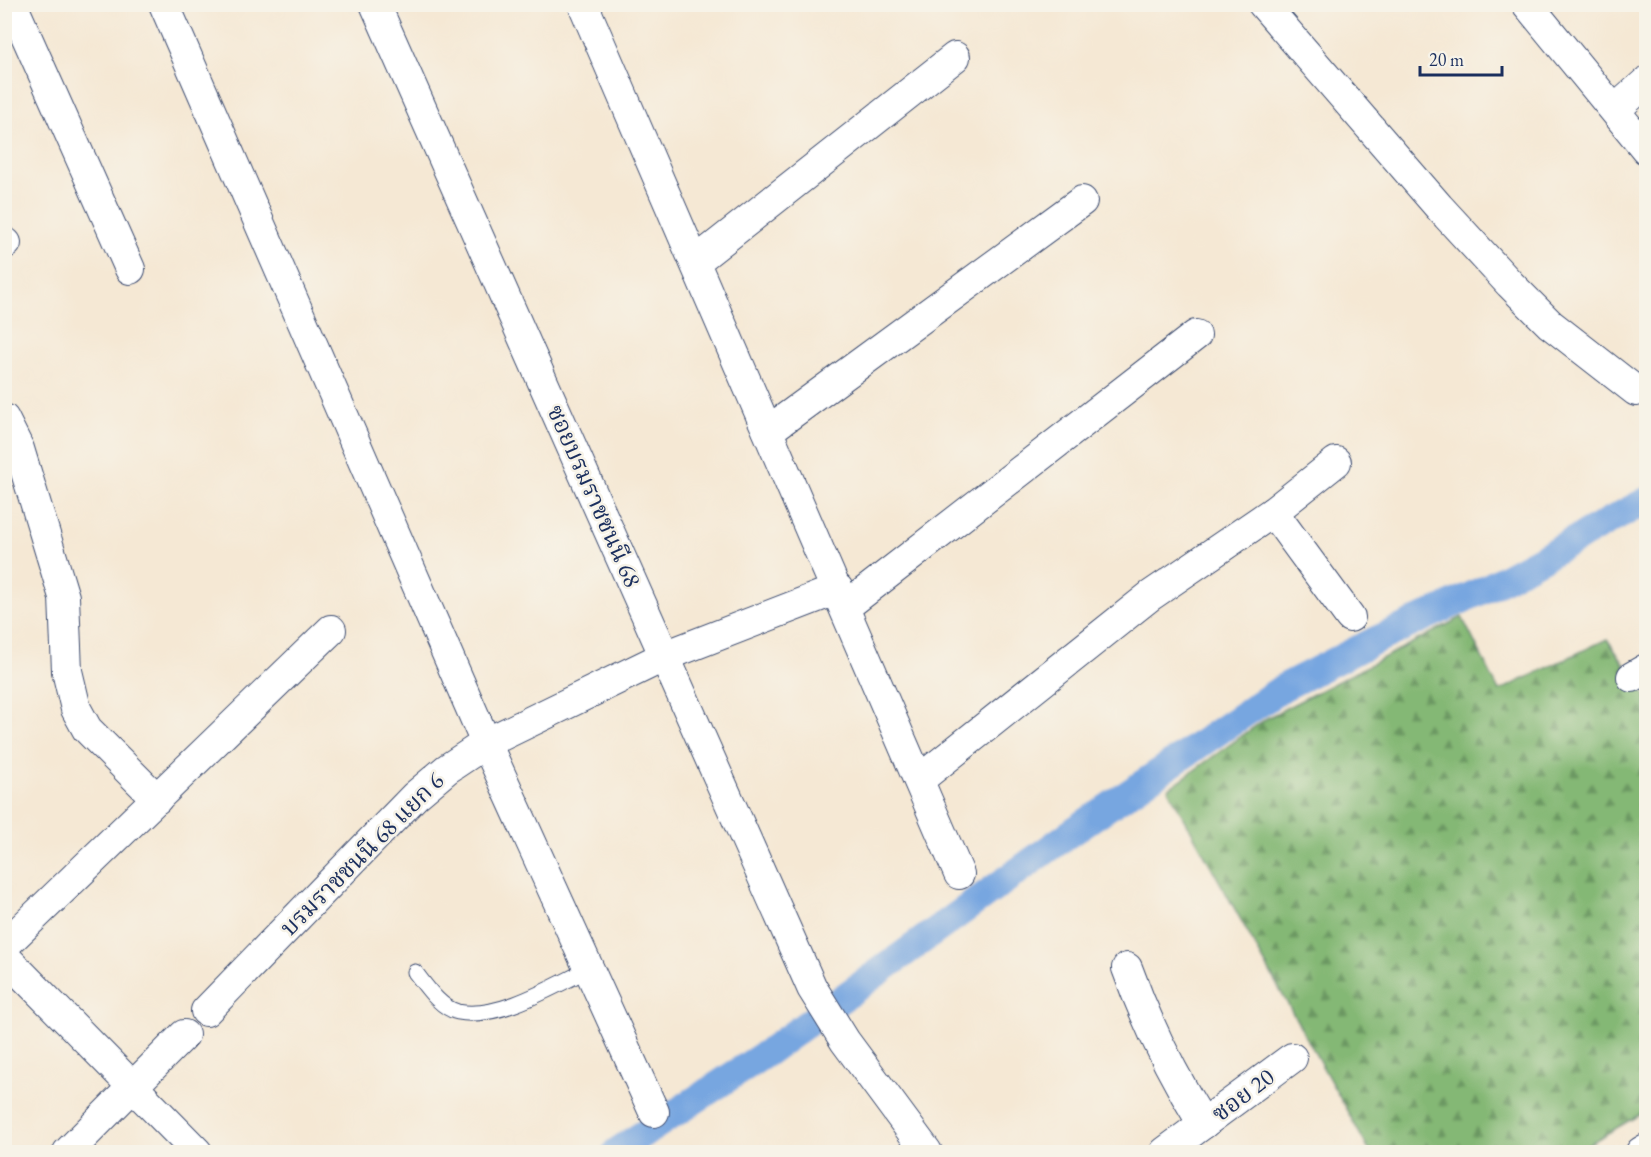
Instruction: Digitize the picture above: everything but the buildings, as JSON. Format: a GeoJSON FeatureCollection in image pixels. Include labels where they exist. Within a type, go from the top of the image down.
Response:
{"type":"FeatureCollection","features":[{"type":"Feature","properties":{"kind":"street"},"geometry":{"type":"LineString","coordinates":[[164,4],[486,742],[654,1112]]}},
{"type":"Feature","properties":{"kind":"street","name":"ซอยบรมราชชนนี 68"},"geometry":{"type":"LineString","coordinates":[[375,4],[812,988],[845,1041],[927,1152]]}},
{"type":"Feature","properties":{"kind":"street"},"geometry":{"type":"LineString","coordinates":[[583,4],[842,598],[959,874]]}},
{"type":"Feature","properties":{"kind":"street"},"geometry":{"type":"LineString","coordinates":[[1263,4],[1510,284],[1550,324],[1635,391]]}},
{"type":"Feature","properties":{"kind":"street"},"geometry":{"type":"LineString","coordinates":[[1527,4],[1647,149]]}},
{"type":"Feature","properties":{"kind":"street"},"geometry":{"type":"LineString","coordinates":[[14,5],[130,269]]}},
{"type":"Feature","properties":{"kind":"street"},"geometry":{"type":"LineString","coordinates":[[695,262],[955,57]]}},
{"type":"Feature","properties":{"kind":"street"},"geometry":{"type":"LineString","coordinates":[[1615,110],[1647,82]]}},
{"type":"Feature","properties":{"kind":"street"},"geometry":{"type":"LineString","coordinates":[[768,432],[1082,201]]}},
{"type":"Feature","properties":{"kind":"street","name":"บรมราชชนนี 68 แยก 6"},"geometry":{"type":"LineString","coordinates":[[206,1011],[415,796],[447,769],[486,742],[665,656],[842,598],[1196,335]]}},
{"type":"Feature","properties":{"kind":"street"},"geometry":{"type":"LineString","coordinates":[[4,418],[19,449],[64,597],[67,671],[76,709],[87,729],[157,799]]}},
{"type":"Feature","properties":{"kind":"street"},"geometry":{"type":"LineString","coordinates":[[919,780],[1150,596],[1273,512],[1336,462]]}},
{"type":"Feature","properties":{"kind":"street"},"geometry":{"type":"LineString","coordinates":[[1273,512],[1350,617]]}},
{"type":"Feature","properties":{"kind":"street"},"geometry":{"type":"LineString","coordinates":[[4,946],[331,630]]}},
{"type":"Feature","properties":{"kind":"street"},"geometry":{"type":"LineString","coordinates":[[4,956],[197,1152]]}},
{"type":"Feature","properties":{"kind":"street"},"geometry":{"type":"LineString","coordinates":[[1127,968],[1146,1019],[1171,1073],[1203,1124]]}},
{"type":"Feature","properties":{"kind":"street"},"geometry":{"type":"LineString","coordinates":[[68,1152],[184,1035]]}},
{"type":"Feature","properties":{"kind":"street","name":"ซอย 20"},"geometry":{"type":"LineString","coordinates":[[1165,1152],[1292,1058]]}},
{"type":"Feature","properties":{"kind":"street"},"geometry":{"type":"LineString","coordinates":[[1641,1152],[1647,1149]]}},
{"type":"Feature","properties":{"kind":"lane"},"geometry":{"type":"LineString","coordinates":[[415,972],[441,1003],[458,1012],[497,1010],[527,999],[589,969]]}},
{"type":"Feature","properties":{"kind":"green space"},"geometry":{"type":"Polygon","coordinates":[[[1462,617],[1499,691],[1607,639],[1646,696],[1646,1111],[1575,1152],[1370,1152],[1168,789],[1267,718],[1462,617]]]}},
{"type":"Feature","properties":{"kind":"waterway"},"geometry":{"type":"LineString","coordinates":[[616,1152],[768,1052],[1076,829],[1284,687],[1374,641],[1483,590],[1646,501]]}}]}
